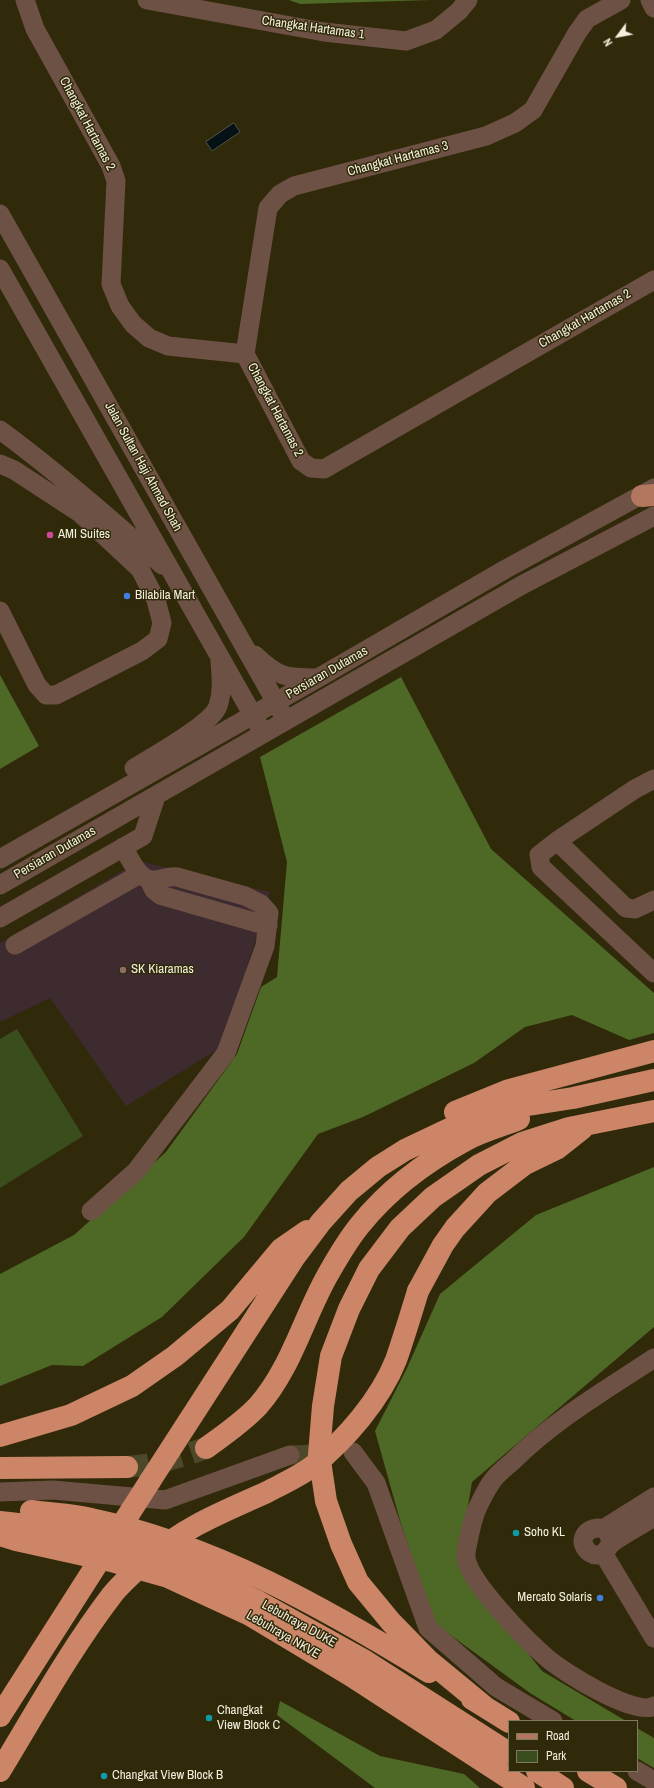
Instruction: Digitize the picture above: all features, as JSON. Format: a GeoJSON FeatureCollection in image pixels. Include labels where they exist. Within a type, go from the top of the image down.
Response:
{"type":"FeatureCollection","features":[{"type":"Feature","properties":{"kind":"highway"},"geometry":{"type":"LineString","coordinates":[[431,1137],[456,1110],[509,1090],[654,1051]]}},
{"type":"Feature","properties":{"kind":"highway"},"geometry":{"type":"LineString","coordinates":[[0,1716],[294,1258],[321,1222],[349,1191],[378,1167],[405,1150],[464,1122],[509,1108],[573,1098],[654,1080]]}},
{"type":"Feature","properties":{"kind":"highway"},"geometry":{"type":"LineString","coordinates":[[206,1448],[233,1429],[258,1406],[277,1378],[298,1338],[312,1304],[342,1251],[360,1225],[388,1195],[418,1170],[466,1140],[573,1098]]}},
{"type":"Feature","properties":{"kind":"highway"},"geometry":{"type":"LineString","coordinates":[[508,1721],[485,1707],[428,1660],[391,1622],[358,1582],[341,1544],[326,1501],[319,1454],[323,1406],[331,1356],[349,1309],[369,1269],[400,1228],[433,1196],[479,1165],[522,1143],[569,1128],[654,1111]]}},
{"type":"Feature","properties":{"kind":"highway"},"geometry":{"type":"LineString","coordinates":[[0,1771],[77,1646],[113,1594],[154,1554],[180,1534],[226,1509],[269,1490],[312,1467],[334,1448],[354,1426],[382,1384],[395,1361],[418,1291],[447,1239],[470,1210],[487,1193],[525,1164],[558,1148],[588,1124]]}},
{"type":"Feature","properties":{"kind":"highway"},"geometry":{"type":"LineString","coordinates":[[0,1436],[71,1415],[132,1386],[175,1356],[230,1310],[281,1249],[321,1222]]}},
{"type":"Feature","properties":{"kind":"highway"},"geometry":{"type":"LineString","coordinates":[[0,1468],[127,1467]]}},
{"type":"Feature","properties":{"kind":"highway","name":"Lebuhraya DUKE"},"geometry":{"type":"LineString","coordinates":[[0,1508],[90,1518],[156,1536],[211,1556],[283,1588],[356,1627],[485,1707]]}},
{"type":"Feature","properties":{"kind":"highway","name":"Lebuhraya DUKE"},"geometry":{"type":"LineString","coordinates":[[0,1522],[45,1527],[124,1546],[186,1567],[259,1602],[362,1659],[508,1752]]}},
{"type":"Feature","properties":{"kind":"highway","name":"Lebuhraya NKVE"},"geometry":{"type":"LineString","coordinates":[[5,1539],[111,1561],[168,1577],[250,1615],[350,1675],[524,1788]]}},
{"type":"Feature","properties":{"kind":"highway"},"geometry":{"type":"LineString","coordinates":[[539,1772],[563,1788]]}},
{"type":"Feature","properties":{"kind":"highway"},"geometry":{"type":"LineString","coordinates":[[590,1772],[616,1788]]}},
{"type":"Feature","properties":{"kind":"street","name":"Changkat Hartamas 2"},"geometry":{"type":"LineString","coordinates":[[25,0],[35,29],[111,166],[116,181],[111,284],[120,306],[133,324],[148,338],[168,346],[245,354],[301,461],[312,468],[324,469],[654,280]]}},
{"type":"Feature","properties":{"kind":"street","name":"Changkat Hartamas 1"},"geometry":{"type":"LineString","coordinates":[[147,0],[324,32],[406,41],[436,30],[459,11],[468,0]]}},
{"type":"Feature","properties":{"kind":"street","name":"Changkat Hartamas 3"},"geometry":{"type":"LineString","coordinates":[[245,354],[268,208],[280,194],[294,186],[486,136],[515,123],[533,110],[577,33],[587,19],[621,0]]}},
{"type":"Feature","properties":{"kind":"street"},"geometry":{"type":"LineString","coordinates":[[650,0],[654,8]]}},
{"type":"Feature","properties":{"kind":"street","name":"Jalan Sultan Haji Ahmad Shah"},"geometry":{"type":"LineString","coordinates":[[0,214],[286,721]]}},
{"type":"Feature","properties":{"kind":"street","name":"Jalan Sultan Haji Ahmad Shah"},"geometry":{"type":"LineString","coordinates":[[0,269],[264,734]]}},
{"type":"Feature","properties":{"kind":"street"},"geometry":{"type":"LineString","coordinates":[[0,430],[45,462],[85,508],[175,577]]}},
{"type":"Feature","properties":{"kind":"street"},"geometry":{"type":"LineString","coordinates":[[0,464],[85,508],[124,510],[134,504]]}},
{"type":"Feature","properties":{"kind":"street","name":"Persiaran Dutamas"},"geometry":{"type":"LineString","coordinates":[[0,859],[504,570],[650,493]]}},
{"type":"Feature","properties":{"kind":"street","name":"Persiaran Dutamas"},"geometry":{"type":"LineString","coordinates":[[0,885],[522,586],[654,516]]}},
{"type":"Feature","properties":{"kind":"street"},"geometry":{"type":"LineString","coordinates":[[0,611],[37,685],[46,695],[56,695],[142,651],[158,639],[162,623],[156,600],[140,569],[107,526]]}},
{"type":"Feature","properties":{"kind":"street"},"geometry":{"type":"LineString","coordinates":[[244,645],[271,670],[291,678],[318,678]]}},
{"type":"Feature","properties":{"kind":"street"},"geometry":{"type":"LineString","coordinates":[[81,813],[130,770],[186,736],[204,722],[218,708],[222,689],[220,657]]}},
{"type":"Feature","properties":{"kind":"street"},"geometry":{"type":"LineString","coordinates":[[654,779],[557,841],[539,855],[541,867],[654,973]]}},
{"type":"Feature","properties":{"kind":"street"},"geometry":{"type":"LineString","coordinates":[[0,918],[143,836],[156,796]]}},
{"type":"Feature","properties":{"kind":"street"},"geometry":{"type":"LineString","coordinates":[[557,841],[615,899],[626,908],[635,909],[654,900]]}},
{"type":"Feature","properties":{"kind":"street"},"geometry":{"type":"LineString","coordinates":[[91,1211],[136,1171],[226,1053],[265,946],[268,926],[160,894],[154,890],[123,847]]}},
{"type":"Feature","properties":{"kind":"street"},"geometry":{"type":"LineString","coordinates":[[14,945],[144,877]]}},
{"type":"Feature","properties":{"kind":"street"},"geometry":{"type":"LineString","coordinates":[[653,1707],[640,1708],[620,1701],[588,1686],[548,1659],[512,1624],[484,1590],[472,1575],[465,1558],[474,1517],[493,1480],[522,1451],[560,1420],[654,1358]]}},
{"type":"Feature","properties":{"kind":"street"},"geometry":{"type":"LineString","coordinates":[[354,1452],[376,1483],[428,1628],[496,1687],[552,1720]]}},
{"type":"Feature","properties":{"kind":"street"},"geometry":{"type":"LineString","coordinates":[[0,1492],[53,1490],[165,1500],[290,1455]]}},
{"type":"Feature","properties":{"kind":"street"},"geometry":{"type":"LineString","coordinates":[[605,1542],[654,1497]]}},
{"type":"Feature","properties":{"kind":"street"},"geometry":{"type":"LineString","coordinates":[[605,1542],[654,1517]]}},
{"type":"Feature","properties":{"kind":"street"},"geometry":{"type":"LineString","coordinates":[[605,1542],[654,1638]]}},
{"type":"Feature","properties":{"kind":"street"},"geometry":{"type":"LineString","coordinates":[[485,1707],[512,1696]]}},
{"type":"Feature","properties":{"kind":"street"},"geometry":{"type":"LineString","coordinates":[[599,1701],[634,1714],[653,1707]]}},
{"type":"Feature","properties":{"kind":"street"},"geometry":{"type":"LineString","coordinates":[[638,1772],[654,1781]]}},
{"type":"Feature","properties":{"kind":"shaded area"},"geometry":{"type":"Polygon","coordinates":[[[234,123],[240,132],[212,151],[206,142],[234,123]]]}},
{"type":"Feature","properties":{"kind":"shaded area","name":"SK Kiaramas"},"geometry":{"type":"Polygon","coordinates":[[[139,861],[270,892],[223,1046],[126,1106],[50,998],[0,1022],[0,943],[139,861]]]}},
{"type":"Feature","properties":{"kind":"green space"},"geometry":{"type":"Polygon","coordinates":[[[289,0],[432,0],[300,4],[289,0]]]}},
{"type":"Feature","properties":{"kind":"green space"},"geometry":{"type":"Polygon","coordinates":[[[0,675],[39,746],[0,769],[0,675]]]}},
{"type":"Feature","properties":{"kind":"green space"},"geometry":{"type":"Polygon","coordinates":[[[401,677],[491,849],[654,993],[654,1033],[629,1040],[572,1015],[525,1027],[474,1063],[363,1117],[318,1134],[244,1237],[162,1317],[83,1366],[52,1365],[0,1386],[0,1274],[74,1235],[166,1152],[237,1054],[261,987],[277,977],[287,862],[260,757],[401,677]]]}},
{"type":"Feature","properties":{"kind":"green space"},"geometry":{"type":"Polygon","coordinates":[[[17,1029],[83,1136],[0,1188],[0,1039],[17,1029]]]}},
{"type":"Feature","properties":{"kind":"green space"},"geometry":{"type":"Polygon","coordinates":[[[654,1167],[654,1327],[472,1482],[458,1565],[542,1671],[624,1720],[574,1720],[530,1693],[434,1623],[401,1524],[375,1431],[407,1368],[440,1294],[536,1215],[654,1167]]]}},
{"type":"Feature","properties":{"kind":"green space"},"geometry":{"type":"Polygon","coordinates":[[[280,1701],[380,1756],[464,1774],[480,1788],[375,1788],[277,1715],[280,1701]]]}},
{"type":"Feature","properties":{"kind":"green space"},"geometry":{"type":"Polygon","coordinates":[[[638,1729],[654,1738],[654,1768],[638,1759],[638,1729]]]}},
{"type":"Feature","properties":{"kind":"tunnel"},"geometry":{"type":"LineString","coordinates":[[127,1467],[167,1460],[206,1448]]}},
{"type":"Feature","properties":{"kind":"tunnel"},"geometry":{"type":"LineString","coordinates":[[290,1455],[333,1453]]}},
{"type":"Feature","properties":{"kind":"place","name":"AMI Suites"},"geometry":{"type":"Point","coordinates":[50,535]}},
{"type":"Feature","properties":{"kind":"place","name":"Bilabila Mart"},"geometry":{"type":"Point","coordinates":[127,596]}},
{"type":"Feature","properties":{"kind":"place","name":"SK Kiaramas"},"geometry":{"type":"Point","coordinates":[123,970]}},
{"type":"Feature","properties":{"kind":"place","name":"Soho KL"},"geometry":{"type":"Point","coordinates":[516,1533]}},
{"type":"Feature","properties":{"kind":"place","name":"Mercato Solaris"},"geometry":{"type":"Point","coordinates":[600,1598]}},
{"type":"Feature","properties":{"kind":"place","name":"Changkat View Block C"},"geometry":{"type":"Point","coordinates":[209,1718]}},
{"type":"Feature","properties":{"kind":"place","name":"Changkat View Block B"},"geometry":{"type":"Point","coordinates":[104,1776]}}]}
